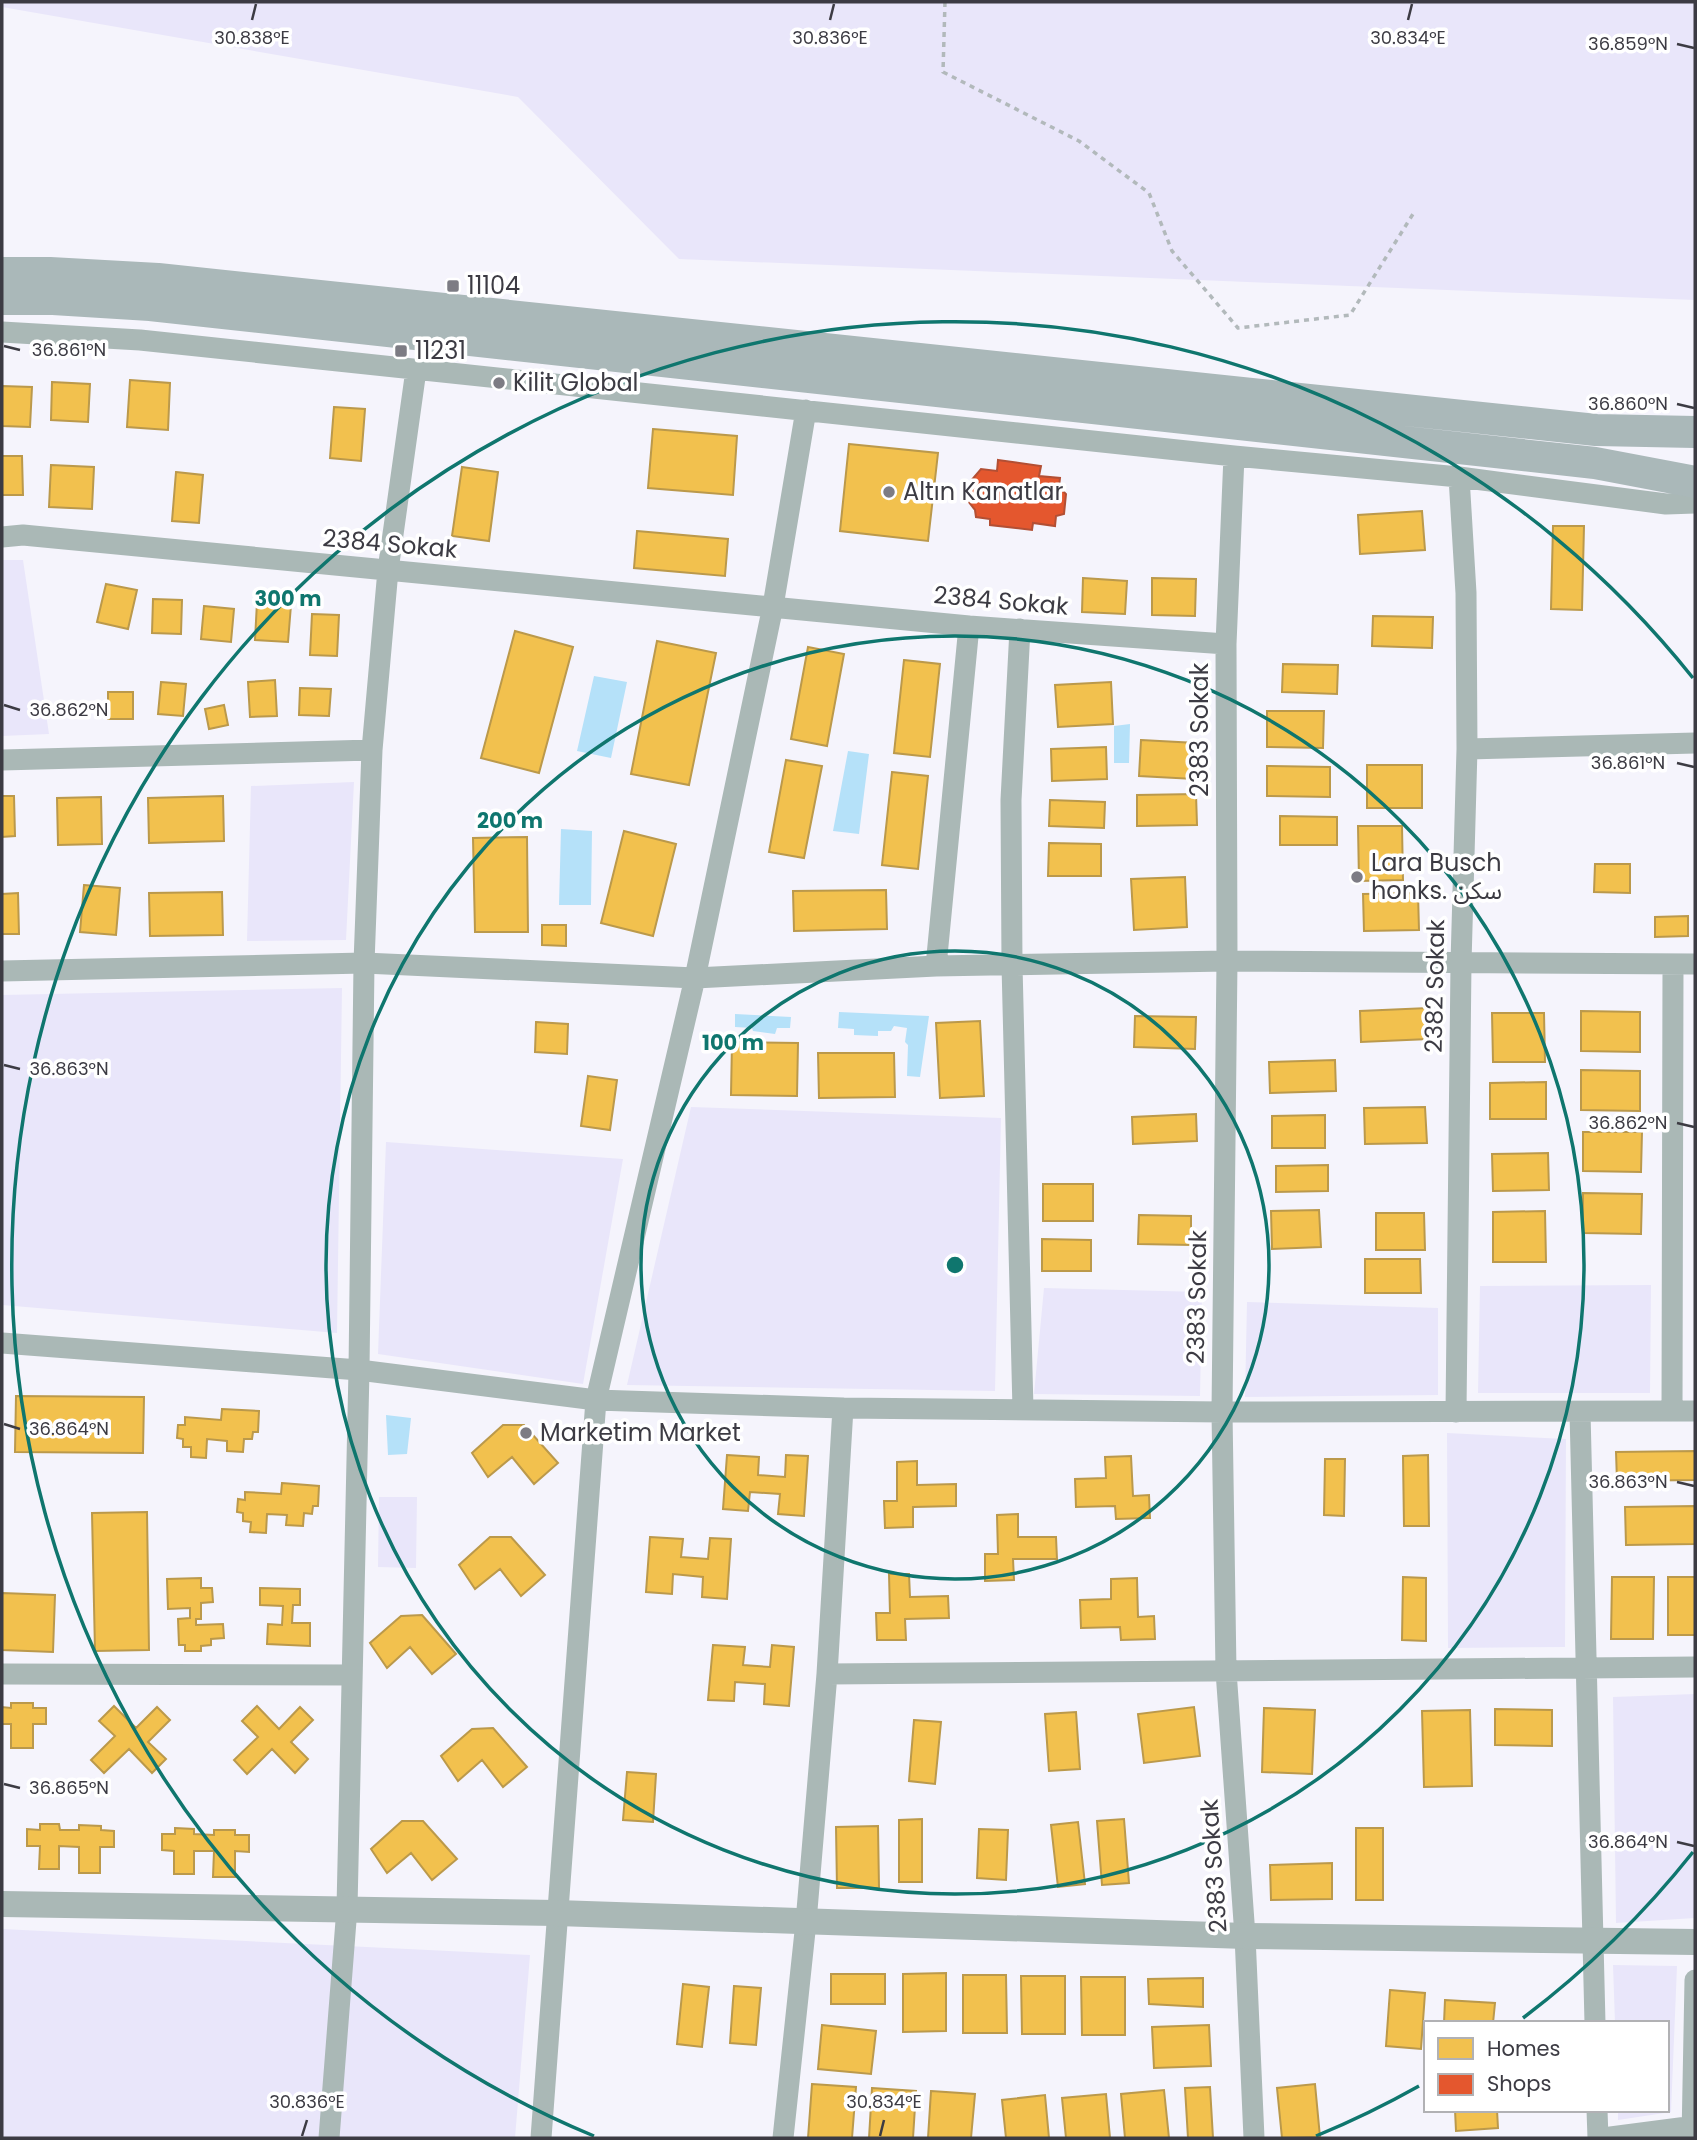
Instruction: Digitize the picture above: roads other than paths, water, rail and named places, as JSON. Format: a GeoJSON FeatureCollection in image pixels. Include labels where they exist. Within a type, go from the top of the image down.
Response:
{"type":"FeatureCollection","features":[{"type":"Feature","properties":{"kind":"main road"},"geometry":{"type":"LineString","coordinates":[[2,273],[158,279],[1596,430],[1695,432]]}},
{"type":"Feature","properties":{"kind":"main road"},"geometry":{"type":"LineString","coordinates":[[2,299],[150,305],[1595,463],[1695,482]]}},
{"type":"Feature","properties":{"kind":"street"},"geometry":{"type":"LineString","coordinates":[[2,332],[140,340],[1234,456],[1459,477],[1665,504],[1695,503]]}},
{"type":"Feature","properties":{"kind":"street"},"geometry":{"type":"LineString","coordinates":[[329,2138],[347,1909],[359,1370],[364,963],[372,750],[388,570],[416,370]]}},
{"type":"Feature","properties":{"kind":"street"},"geometry":{"type":"LineString","coordinates":[[541,2138],[596,1400],[695,978],[773,606],[806,410]]}},
{"type":"Feature","properties":{"kind":"street","name":"2383 Sokak"},"geometry":{"type":"LineString","coordinates":[[1234,456],[1226,644],[1227,961],[1222,1412],[1226,1671],[1245,1936],[1254,2138]]}},
{"type":"Feature","properties":{"kind":"street","name":"2382 Sokak"},"geometry":{"type":"LineString","coordinates":[[1456,1412],[1461,963],[1467,749],[1466,593],[1459,477]]}},
{"type":"Feature","properties":{"kind":"street","name":"2384 Sokak"},"geometry":{"type":"LineString","coordinates":[[2,537],[23,536],[969,626],[1226,644]]}},
{"type":"Feature","properties":{"kind":"street"},"geometry":{"type":"LineString","coordinates":[[936,966],[969,626]]}},
{"type":"Feature","properties":{"kind":"street"},"geometry":{"type":"LineString","coordinates":[[1020,629],[1011,800],[1012,965],[1023,1410]]}},
{"type":"Feature","properties":{"kind":"street"},"geometry":{"type":"LineString","coordinates":[[1467,749],[1695,743]]}},
{"type":"Feature","properties":{"kind":"street"},"geometry":{"type":"LineString","coordinates":[[2,760],[372,750]]}},
{"type":"Feature","properties":{"kind":"street"},"geometry":{"type":"LineString","coordinates":[[2,971],[364,963],[695,978],[936,966],[1227,961],[1695,964]]}},
{"type":"Feature","properties":{"kind":"street"},"geometry":{"type":"LineString","coordinates":[[1672,1411],[1673,964]]}},
{"type":"Feature","properties":{"kind":"street"},"geometry":{"type":"LineString","coordinates":[[2,1343],[359,1370],[596,1400],[843,1408],[1222,1412],[1695,1411]]}},
{"type":"Feature","properties":{"kind":"street"},"geometry":{"type":"LineString","coordinates":[[783,2138],[806,1922],[827,1674],[843,1408]]}},
{"type":"Feature","properties":{"kind":"street"},"geometry":{"type":"LineString","coordinates":[[1580,1412],[1595,2021]]}},
{"type":"Feature","properties":{"kind":"street"},"geometry":{"type":"LineString","coordinates":[[827,1674],[1695,1667]]}},
{"type":"Feature","properties":{"kind":"street"},"geometry":{"type":"LineString","coordinates":[[2,1674],[351,1675]]}},
{"type":"Feature","properties":{"kind":"street"},"geometry":{"type":"LineString","coordinates":[[2,1904],[557,1913],[1245,1936],[1695,1942]]}},
{"type":"Feature","properties":{"kind":"street"},"geometry":{"type":"LineString","coordinates":[[1597,2112],[1600,2138],[1693,2130],[1695,1980]]}},
{"type":"Feature","properties":{"kind":"water"},"geometry":{"type":"Polygon","coordinates":[[[594,676],[627,682],[611,758],[577,751],[594,676]]]}},
{"type":"Feature","properties":{"kind":"water"},"geometry":{"type":"Polygon","coordinates":[[[1130,724],[1129,763],[1114,763],[1114,726],[1130,724]]]}},
{"type":"Feature","properties":{"kind":"water"},"geometry":{"type":"Polygon","coordinates":[[[848,751],[869,754],[859,834],[833,831],[848,751]]]}},
{"type":"Feature","properties":{"kind":"water"},"geometry":{"type":"Polygon","coordinates":[[[561,829],[592,831],[591,905],[559,905],[561,829]]]}},
{"type":"Feature","properties":{"kind":"water"},"geometry":{"type":"Polygon","coordinates":[[[839,1012],[929,1016],[920,1077],[907,1076],[907,1028],[894,1026],[891,1031],[878,1031],[878,1036],[854,1035],[854,1029],[838,1028],[839,1012]]]}},
{"type":"Feature","properties":{"kind":"water"},"geometry":{"type":"Polygon","coordinates":[[[735,1014],[791,1017],[790,1028],[777,1028],[775,1034],[735,1027],[735,1014]]]}},
{"type":"Feature","properties":{"kind":"water"},"geometry":{"type":"Polygon","coordinates":[[[386,1415],[411,1418],[407,1454],[388,1455],[386,1415]]]}},
{"type":"Feature","properties":{"kind":"place","name":"11104"},"geometry":{"type":"Point","coordinates":[453,286]}},
{"type":"Feature","properties":{"kind":"place","name":"11231"},"geometry":{"type":"Point","coordinates":[401,351]}},
{"type":"Feature","properties":{"kind":"place","name":"Kilit Global"},"geometry":{"type":"Point","coordinates":[499,383]}},
{"type":"Feature","properties":{"kind":"place","name":"Altın Kanatlar"},"geometry":{"type":"Point","coordinates":[889,492]}},
{"type":"Feature","properties":{"kind":"place","name":"Lara Busch honks. سكن"},"geometry":{"type":"Point","coordinates":[1357,877]}},
{"type":"Feature","properties":{"kind":"place","name":"Marketim Market"},"geometry":{"type":"Point","coordinates":[526,1433]}}]}
